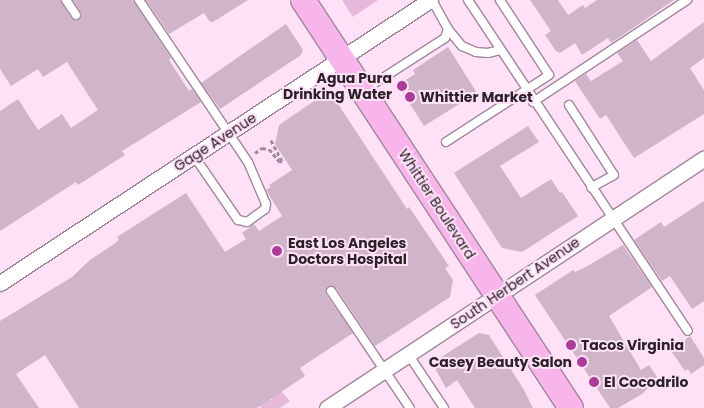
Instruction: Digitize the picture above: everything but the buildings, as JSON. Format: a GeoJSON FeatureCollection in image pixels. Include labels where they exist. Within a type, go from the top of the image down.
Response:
{"type":"FeatureCollection","features":[{"type":"Feature","properties":{"kind":"main road","name":"Whittier Boulevard"},"geometry":{"type":"LineString","coordinates":[[303,0],[571,408]]}},
{"type":"Feature","properties":{"kind":"street","name":"Gage Avenue"},"geometry":{"type":"LineString","coordinates":[[0,283],[431,0]]}},
{"type":"Feature","properties":{"kind":"street","name":"South Herbert Avenue"},"geometry":{"type":"LineString","coordinates":[[327,408],[704,158]]}},
{"type":"Feature","properties":{"kind":"lane"},"geometry":{"type":"LineString","coordinates":[[66,0],[76,15]]}},
{"type":"Feature","properties":{"kind":"lane"},"geometry":{"type":"LineString","coordinates":[[139,0],[227,134],[248,162],[266,207],[247,222],[241,222],[194,156]]}},
{"type":"Feature","properties":{"kind":"lane"},"geometry":{"type":"LineString","coordinates":[[431,0],[448,29],[468,50],[488,53],[500,50]]}},
{"type":"Feature","properties":{"kind":"lane"},"geometry":{"type":"LineString","coordinates":[[468,0],[688,332]]}},
{"type":"Feature","properties":{"kind":"lane"},"geometry":{"type":"LineString","coordinates":[[446,142],[549,74],[500,0]]}},
{"type":"Feature","properties":{"kind":"lane"},"geometry":{"type":"LineString","coordinates":[[534,102],[687,0]]}},
{"type":"Feature","properties":{"kind":"lane"},"geometry":{"type":"LineString","coordinates":[[363,91],[445,38],[448,29]]}},
{"type":"Feature","properties":{"kind":"lane"},"geometry":{"type":"LineString","coordinates":[[569,105],[614,174],[591,188]]}},
{"type":"Feature","properties":{"kind":"lane"},"geometry":{"type":"LineString","coordinates":[[331,291],[369,350],[385,369],[410,408]]}},
{"type":"Feature","properties":{"kind":"lane"},"geometry":{"type":"LineString","coordinates":[[408,354],[444,408]]}},
{"type":"Feature","properties":{"kind":"path"},"geometry":{"type":"LineString","coordinates":[[251,155],[262,148],[269,149],[280,162],[282,161],[271,140]]}},
{"type":"Feature","properties":{"kind":"shaded area"},"geometry":{"type":"Polygon","coordinates":[[[342,0],[378,0],[353,17],[342,0]]]}},
{"type":"Feature","properties":{"kind":"shaded area"},"geometry":{"type":"Polygon","coordinates":[[[281,391],[290,401],[280,408],[261,408],[260,406],[270,399],[272,400],[272,397],[281,391]]]}},
{"type":"Feature","properties":{"kind":"place","name":"Agua Pura Drinking Water"},"geometry":{"type":"Point","coordinates":[402,86]}},
{"type":"Feature","properties":{"kind":"place","name":"Whittier Market"},"geometry":{"type":"Point","coordinates":[410,97]}},
{"type":"Feature","properties":{"kind":"place","name":"East Los Angeles Doctors Hospital"},"geometry":{"type":"Point","coordinates":[277,251]}},
{"type":"Feature","properties":{"kind":"place","name":"Tacos Virginia"},"geometry":{"type":"Point","coordinates":[571,345]}},
{"type":"Feature","properties":{"kind":"place","name":"Casey Beauty Salon"},"geometry":{"type":"Point","coordinates":[582,362]}},
{"type":"Feature","properties":{"kind":"place","name":"El Cocodrilo"},"geometry":{"type":"Point","coordinates":[594,382]}}]}
